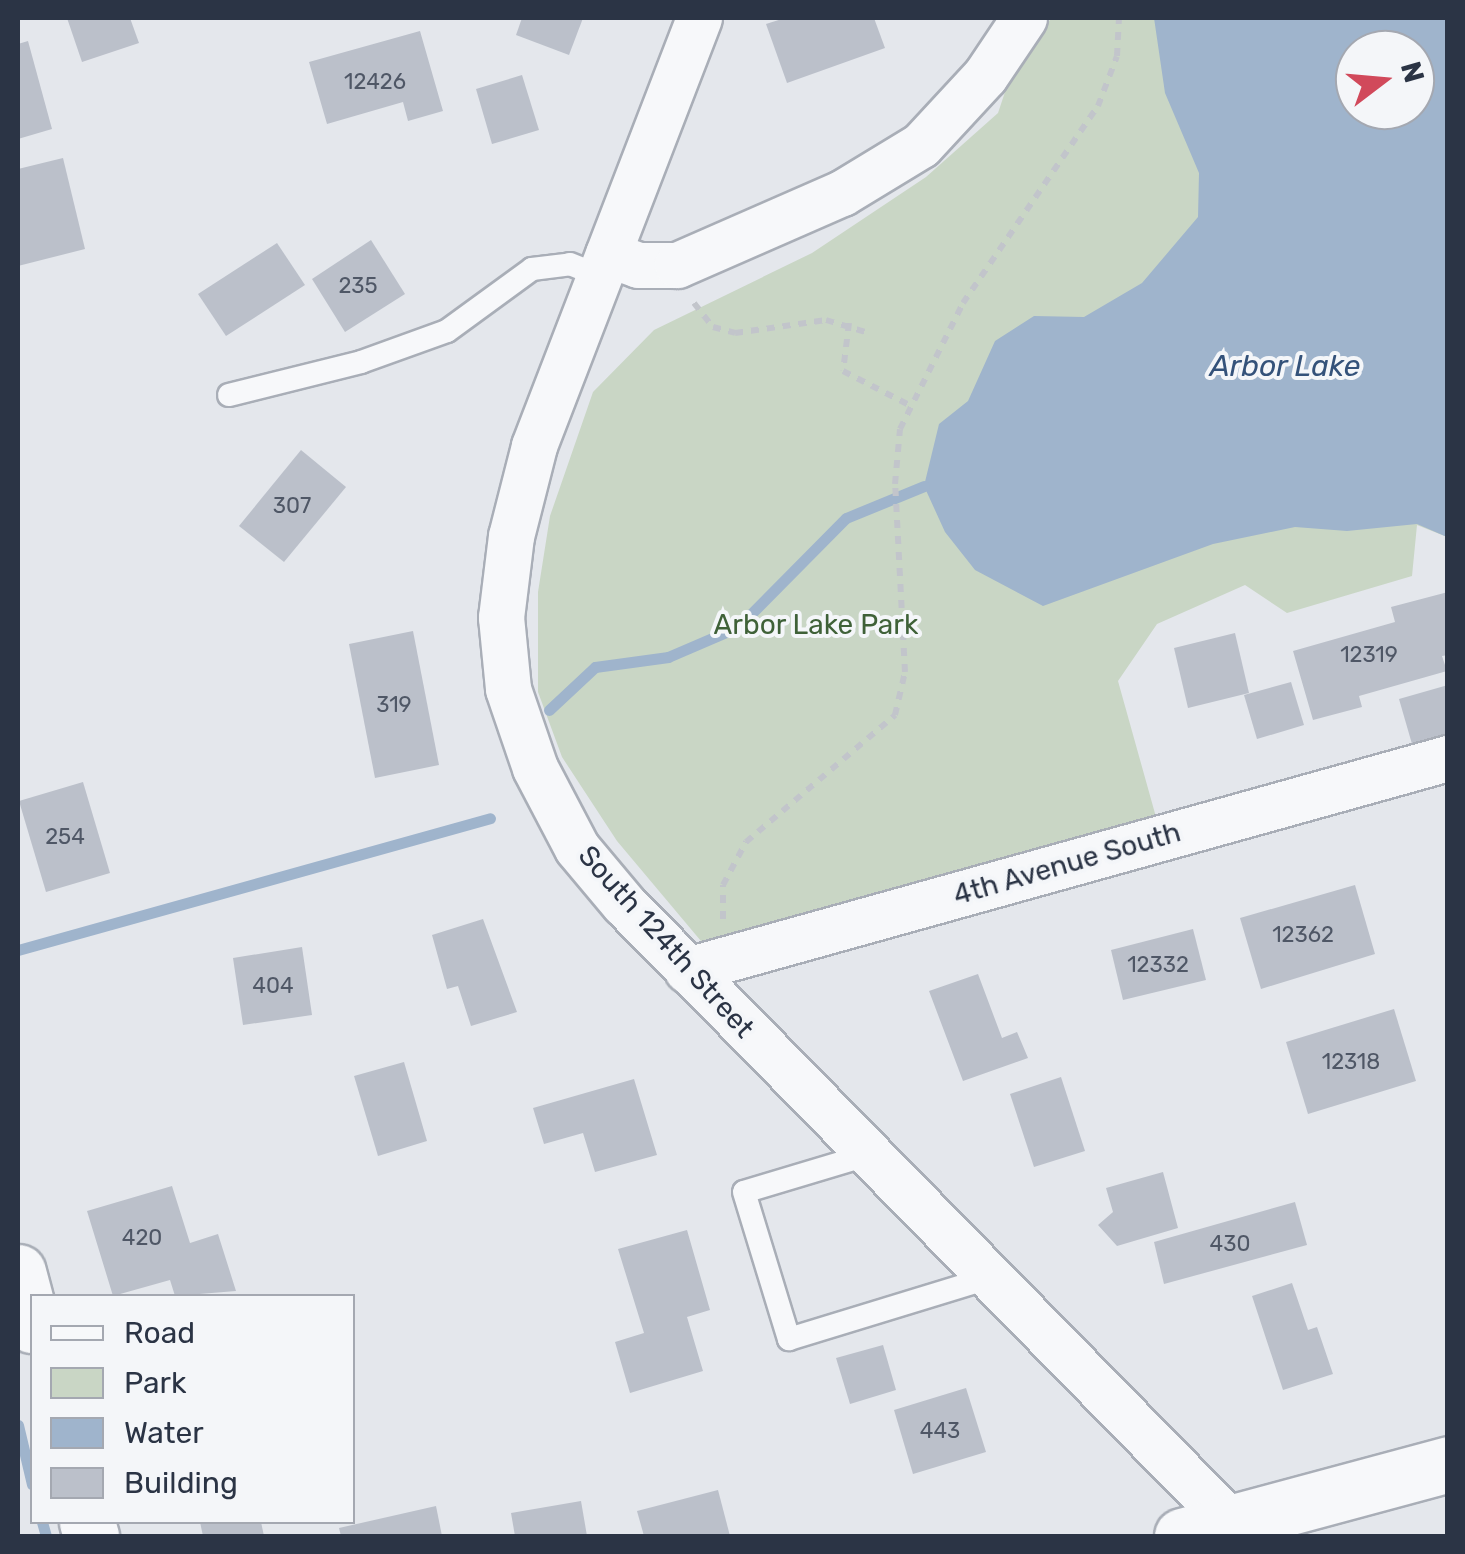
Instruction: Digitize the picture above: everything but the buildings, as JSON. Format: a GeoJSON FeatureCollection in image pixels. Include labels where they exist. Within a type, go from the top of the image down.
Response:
{"type":"FeatureCollection","features":[{"type":"Feature","properties":{"kind":"street","name":"South 124th Street"},"geometry":{"type":"LineString","coordinates":[[699,18],[534,446],[511,536],[501,617],[508,689],[535,768],[577,848],[687,970],[992,1277],[1219,1532]]}},
{"type":"Feature","properties":{"kind":"street"},"geometry":{"type":"LineString","coordinates":[[604,265],[676,266],[842,194],[921,145],[984,76],[1024,18]]}},
{"type":"Feature","properties":{"kind":"street","name":"4th Avenue South"},"geometry":{"type":"LineString","coordinates":[[687,970],[1448,758]]}},
{"type":"Feature","properties":{"kind":"street"},"geometry":{"type":"LineString","coordinates":[[18,1272],[30,1317]]}},
{"type":"Feature","properties":{"kind":"street"},"geometry":{"type":"LineString","coordinates":[[1219,1532],[1448,1464]]}},
{"type":"Feature","properties":{"kind":"lane"},"geometry":{"type":"LineString","coordinates":[[229,395],[361,362],[447,331],[532,269],[604,265]]}},
{"type":"Feature","properties":{"kind":"lane"},"geometry":{"type":"LineString","coordinates":[[867,1155],[744,1192],[789,1338],[992,1277]]}},
{"type":"Feature","properties":{"kind":"path"},"geometry":{"type":"LineString","coordinates":[[734,957],[723,925],[723,885],[746,842],[895,715],[906,672],[895,484],[900,429],[963,303],[1098,106],[1117,56],[1120,18]]}},
{"type":"Feature","properties":{"kind":"path"},"geometry":{"type":"LineString","coordinates":[[676,266],[696,310],[714,327],[764,334],[826,320],[849,323],[869,333]]}},
{"type":"Feature","properties":{"kind":"path"},"geometry":{"type":"LineString","coordinates":[[849,323],[843,370],[911,406]]}},
{"type":"Feature","properties":{"kind":"green space","name":"Arbor Lake Park"},"geometry":{"type":"Polygon","coordinates":[[[1051,18],[1447,18],[1447,537],[1417,525],[1412,576],[1287,613],[1245,585],[1157,624],[1118,681],[1156,817],[706,947],[617,841],[562,757],[538,692],[538,592],[550,516],[593,392],[654,330],[812,253],[926,177],[998,113],[1007,86],[1051,18]]]}},
{"type":"Feature","properties":{"kind":"water","name":"Arbor Lake"},"geometry":{"type":"Polygon","coordinates":[[[1154,18],[1447,18],[1447,537],[1417,524],[1347,531],[1295,527],[1213,544],[1043,606],[975,570],[945,532],[924,486],[939,424],[968,401],[995,341],[1034,316],[1084,317],[1142,283],[1198,217],[1199,173],[1165,93],[1154,18]]]}},
{"type":"Feature","properties":{"kind":"waterway"},"geometry":{"type":"LineString","coordinates":[[549,710],[595,667],[668,657],[738,627],[846,518],[924,486]]}},
{"type":"Feature","properties":{"kind":"waterway"},"geometry":{"type":"LineString","coordinates":[[18,950],[490,818]]}},
{"type":"Feature","properties":{"kind":"waterway"},"geometry":{"type":"LineString","coordinates":[[18,1425],[30,1476]]}},
{"type":"Feature","properties":{"kind":"waterway"},"geometry":{"type":"LineString","coordinates":[[43,1524],[46,1536]]}}]}
